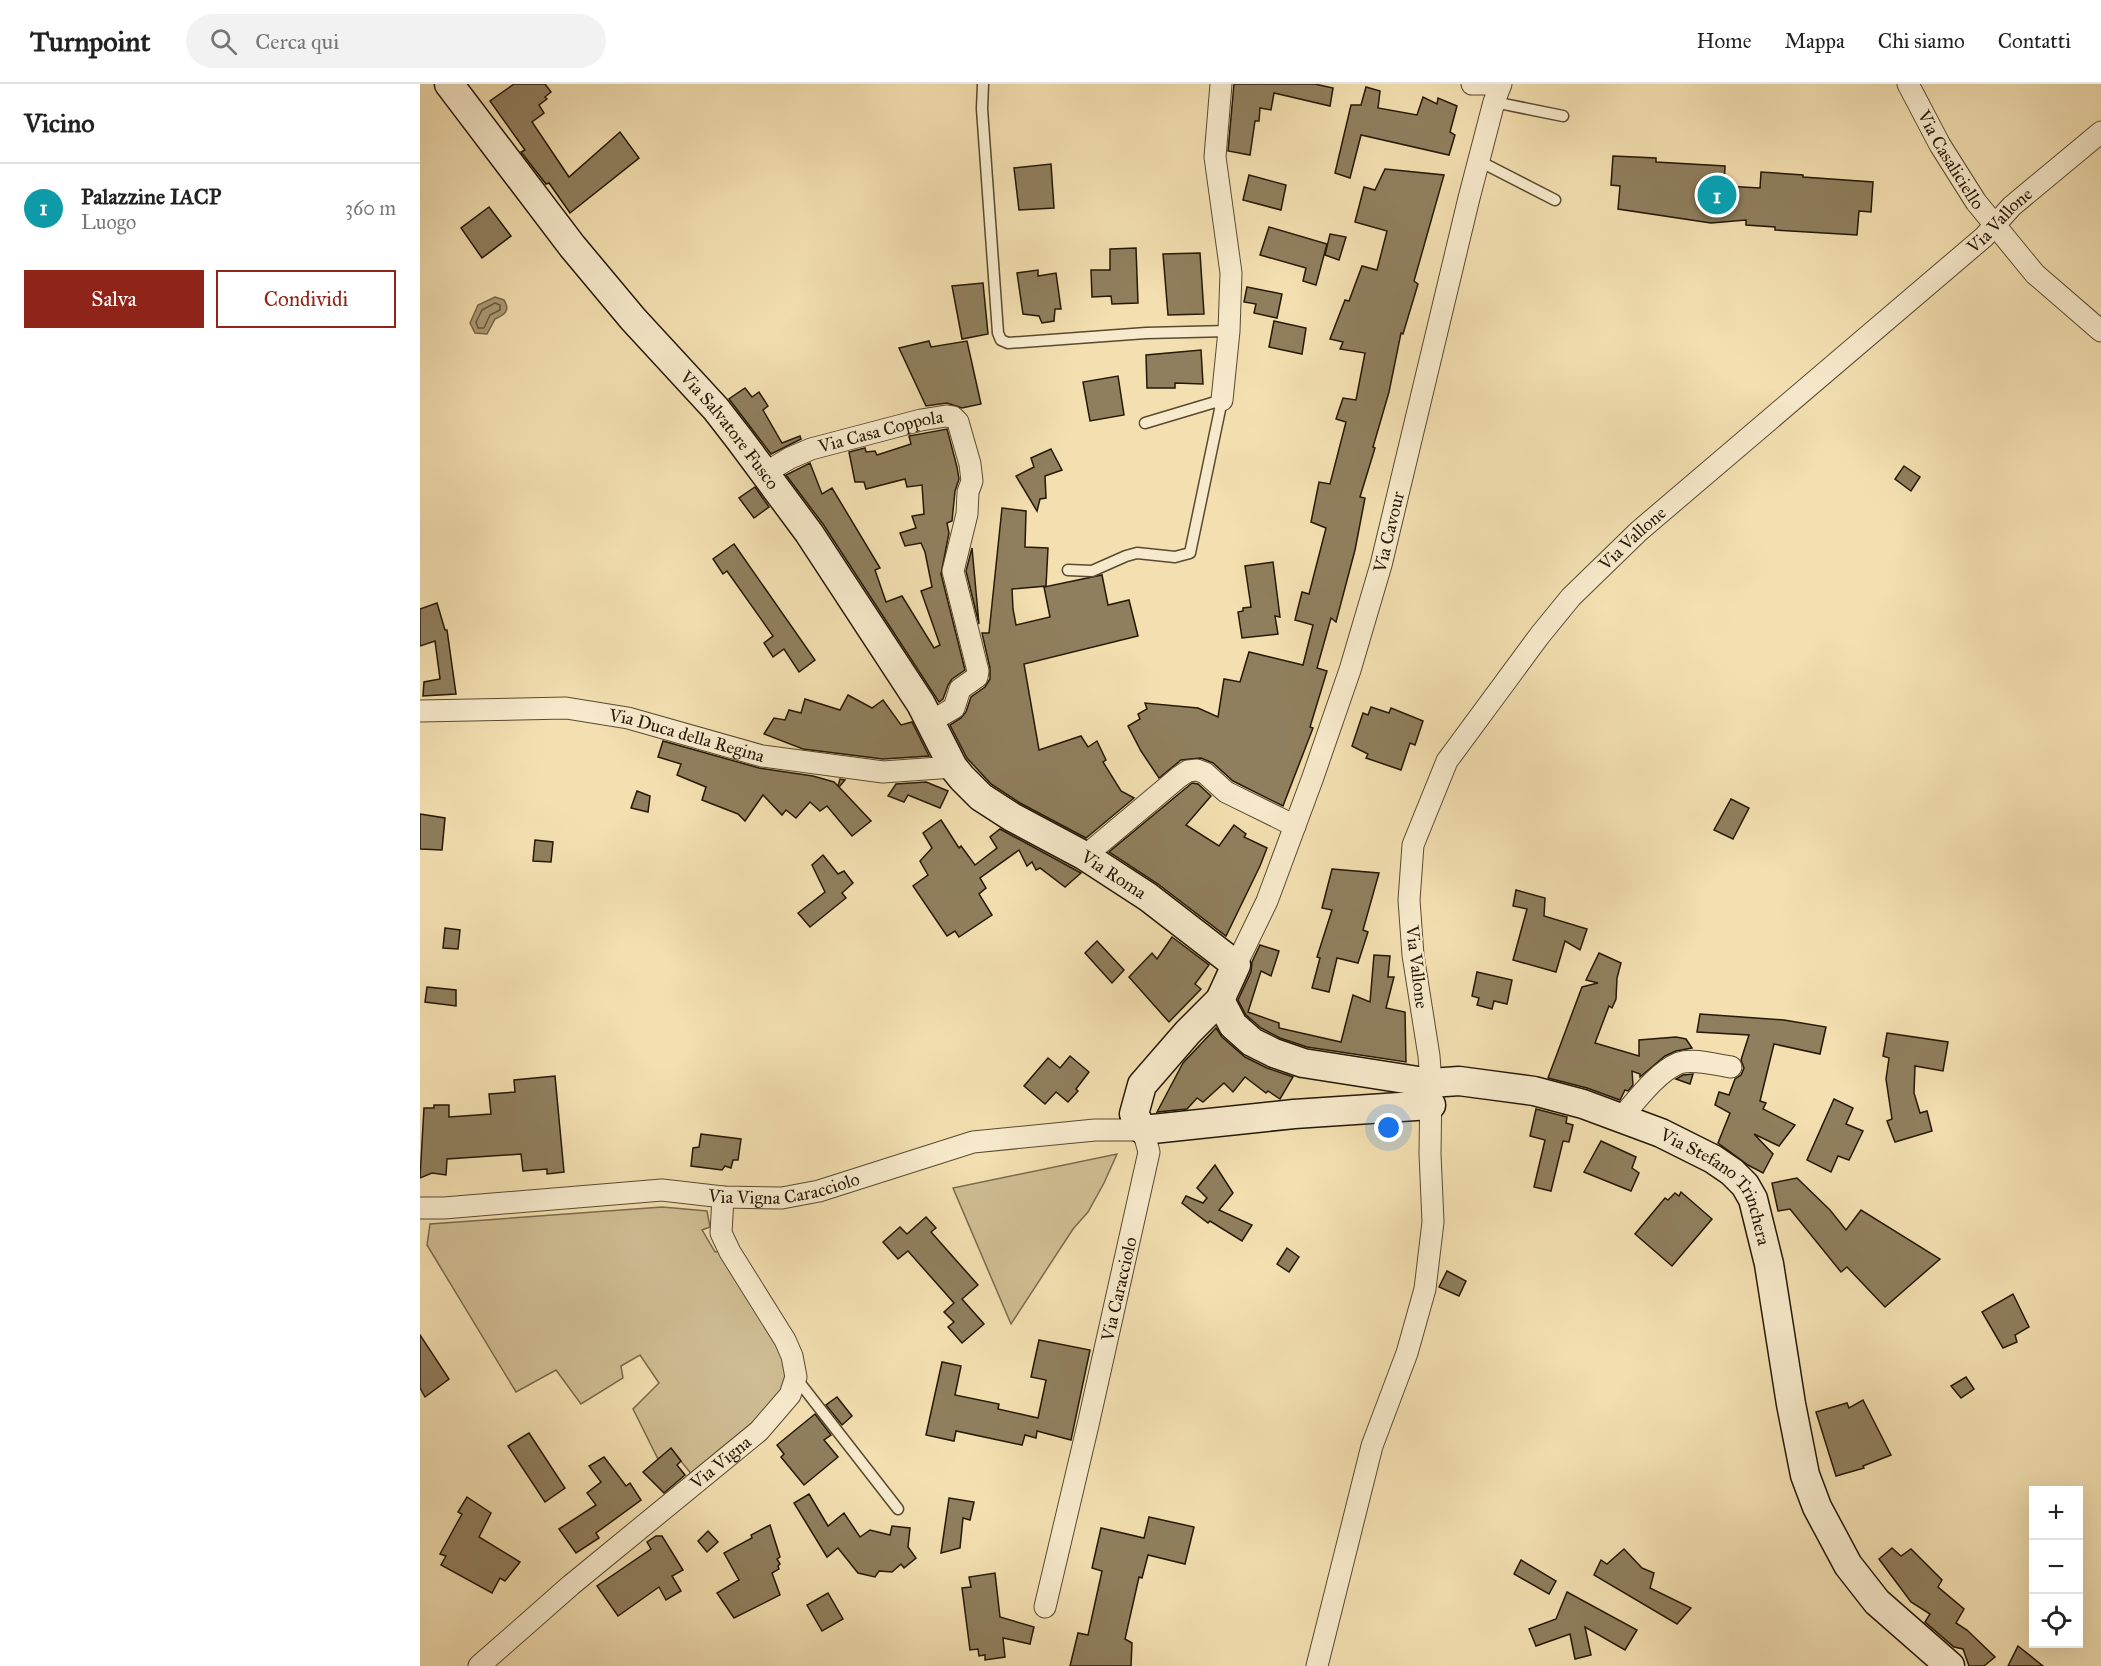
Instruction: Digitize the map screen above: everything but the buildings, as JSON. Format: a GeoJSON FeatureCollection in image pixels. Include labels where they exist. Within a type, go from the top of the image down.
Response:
{"type":"FeatureCollection","features":[{"type":"Feature","properties":{"kind":"street","name":"Via Salvatore Fusco"},"geometry":{"type":"LineString","coordinates":[[449,84],[572,246],[639,326],[716,409],[765,473],[815,543],[921,704],[953,767],[981,797]]}},
{"type":"Feature","properties":{"kind":"street"},"geometry":{"type":"LineString","coordinates":[[1221,84],[1215,157],[1231,273],[1229,331],[1222,400]]}},
{"type":"Feature","properties":{"kind":"street"},"geometry":{"type":"LineString","coordinates":[[1472,84],[1496,90]]}},
{"type":"Feature","properties":{"kind":"street","name":"Via Casaliciello"},"geometry":{"type":"LineString","coordinates":[[1908,84],[1940,145],[1976,202],[2035,274],[2101,331]]}},
{"type":"Feature","properties":{"kind":"street","name":"Via Cavour"},"geometry":{"type":"LineString","coordinates":[[1236,965],[1267,901],[1350,670],[1381,565],[1496,90]]}},
{"type":"Feature","properties":{"kind":"street","name":"Via Vallone"},"geometry":{"type":"LineString","coordinates":[[1317,1666],[1372,1446],[1407,1353],[1425,1289],[1433,1222],[1430,1154],[1431,1094],[1429,1056],[1413,956],[1409,900],[1413,845],[1448,761],[1540,635],[1571,597],[1639,531],[1984,237],[2012,206],[2101,132]]}},
{"type":"Feature","properties":{"kind":"street","name":"Via Casa Coppola"},"geometry":{"type":"LineString","coordinates":[[765,473],[790,458],[812,449],[921,420],[946,416],[953,417],[958,422],[970,464],[972,481],[968,492],[967,514],[953,571],[978,671],[977,677],[960,689],[954,708],[930,722]]}},
{"type":"Feature","properties":{"kind":"street","name":"Via Duca della Regina"},"geometry":{"type":"LineString","coordinates":[[420,711],[566,708],[628,718],[762,756],[883,772],[953,767]]}},
{"type":"Feature","properties":{"kind":"street"},"geometry":{"type":"LineString","coordinates":[[1086,856],[1188,771],[1197,770],[1205,773],[1226,792],[1295,826]]}},
{"type":"Feature","properties":{"kind":"street","name":"Via Roma"},"geometry":{"type":"LineString","coordinates":[[981,797],[1012,817],[1086,856],[1148,897],[1236,965]]}},
{"type":"Feature","properties":{"kind":"street"},"geometry":{"type":"LineString","coordinates":[[1220,1000],[1236,965]]}},
{"type":"Feature","properties":{"kind":"street","name":"Via Stefano Trinchera"},"geometry":{"type":"LineString","coordinates":[[1220,1000],[1233,1025],[1252,1042],[1274,1053],[1303,1063],[1431,1094],[1459,1081],[1534,1090],[1583,1104],[1661,1133],[1713,1159],[1738,1179],[1753,1199],[1769,1264],[1791,1404],[1805,1475],[1817,1507],[1848,1565],[1877,1602],[1950,1666]]}},
{"type":"Feature","properties":{"kind":"street","name":"Via Caracciolo"},"geometry":{"type":"LineString","coordinates":[[1045,1607],[1149,1152],[1143,1130],[1134,1114],[1142,1085],[1188,1032],[1220,1000]]}},
{"type":"Feature","properties":{"kind":"street"},"geometry":{"type":"LineString","coordinates":[[1621,1118],[1644,1091],[1664,1073],[1680,1063],[1695,1062],[1731,1067]]}},
{"type":"Feature","properties":{"kind":"street"},"geometry":{"type":"LineString","coordinates":[[1143,1130],[1294,1114],[1431,1094]]}},
{"type":"Feature","properties":{"kind":"street","name":"Via Vigna Caracciolo"},"geometry":{"type":"LineString","coordinates":[[420,1208],[662,1191],[723,1197],[799,1196],[973,1142],[1095,1130],[1143,1130]]}},
{"type":"Feature","properties":{"kind":"street"},"geometry":{"type":"LineString","coordinates":[[723,1197],[721,1233],[730,1252],[785,1340],[792,1356],[796,1377]]}},
{"type":"Feature","properties":{"kind":"street","name":"Via Vigna"},"geometry":{"type":"LineString","coordinates":[[479,1666],[571,1585],[759,1431],[790,1395],[796,1377]]}},
{"type":"Feature","properties":{"kind":"lane"},"geometry":{"type":"LineString","coordinates":[[982,84],[998,333],[1001,340],[1008,343],[1146,333],[1229,331]]}},
{"type":"Feature","properties":{"kind":"lane"},"geometry":{"type":"LineString","coordinates":[[1496,90],[1563,116]]}},
{"type":"Feature","properties":{"kind":"lane"},"geometry":{"type":"LineString","coordinates":[[1479,161],[1555,200]]}},
{"type":"Feature","properties":{"kind":"lane"},"geometry":{"type":"LineString","coordinates":[[1068,570],[1092,571],[1137,553],[1174,557],[1190,553],[1222,400],[1145,423]]}},
{"type":"Feature","properties":{"kind":"lane"},"geometry":{"type":"LineString","coordinates":[[796,1377],[898,1509]]}},
{"type":"Feature","properties":{"kind":"shaded area"},"geometry":{"type":"Polygon","coordinates":[[[1117,1154],[1088,1212],[1073,1229],[1011,1324],[953,1188],[1117,1154]]]}},
{"type":"Feature","properties":{"kind":"shaded area"},"geometry":{"type":"Polygon","coordinates":[[[662,1207],[707,1211],[710,1227],[702,1230],[715,1252],[722,1251],[779,1338],[789,1375],[784,1395],[693,1476],[671,1449],[658,1459],[633,1409],[659,1383],[640,1355],[621,1366],[623,1378],[581,1404],[556,1370],[516,1392],[427,1245],[430,1224],[662,1207]]]}},
{"type":"Feature","properties":{"kind":"water"},"geometry":{"type":"Polygon","coordinates":[[[495,297],[504,300],[507,307],[506,312],[495,319],[487,334],[475,333],[470,323],[478,305],[495,297]]]}},
{"type":"Feature","properties":{"kind":"place","name":"Palazzine IACP"},"geometry":{"type":"Point","coordinates":[1717,195]}}]}
